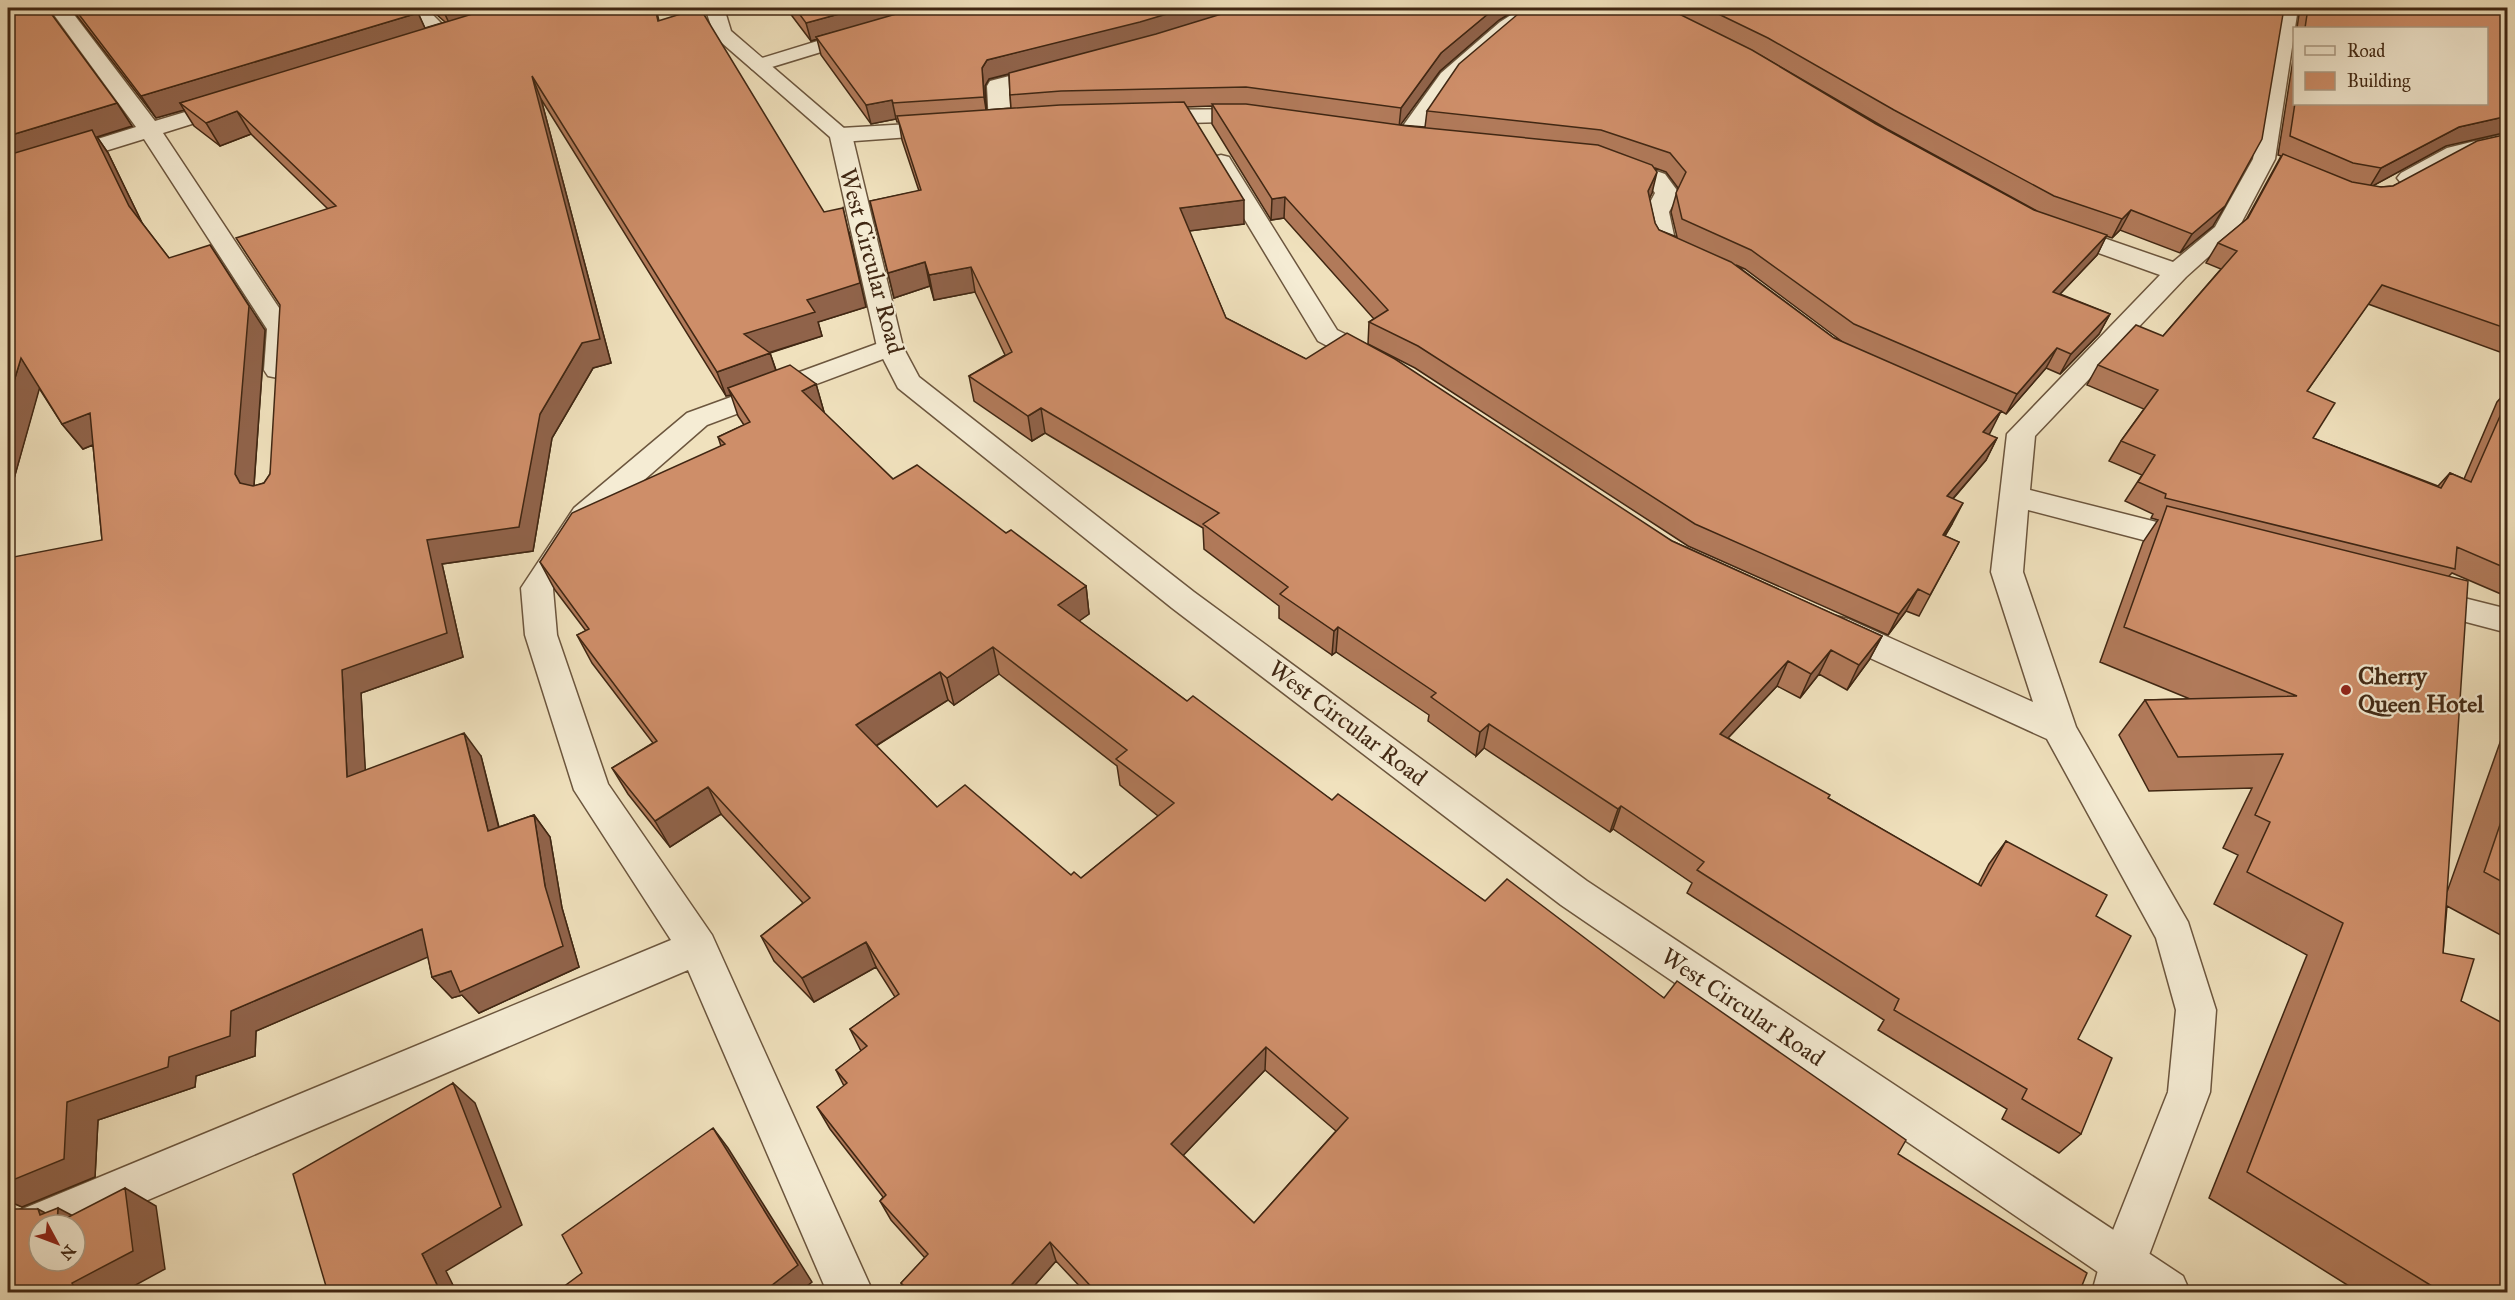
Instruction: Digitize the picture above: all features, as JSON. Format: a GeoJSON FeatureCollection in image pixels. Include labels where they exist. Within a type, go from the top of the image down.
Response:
{"type":"FeatureCollection","features":[{"type":"Feature","properties":{"kind":"street"},"geometry":{"type":"LineString","coordinates":[[59,8],[150,130],[280,329],[276,397]]}},
{"type":"Feature","properties":{"kind":"street"},"geometry":{"type":"LineString","coordinates":[[415,8],[446,38]]}},
{"type":"Feature","properties":{"kind":"street","name":"West Circular Road"},"geometry":{"type":"LineString","coordinates":[[715,8],[722,33],[841,135],[890,347],[908,382],[1183,600],[1574,893],[2119,1278],[2167,1293]]}},
{"type":"Feature","properties":{"kind":"street"},"geometry":{"type":"LineString","coordinates":[[1406,137],[1448,77],[1507,26],[1534,8]]}},
{"type":"Feature","properties":{"kind":"street"},"geometry":{"type":"LineString","coordinates":[[2119,1278],[2189,1092],[2196,1010],[2174,934],[2058,729],[2007,572],[2015,496],[2010,430],[2177,272],[2224,231],[2274,164],[2288,8]]}},
{"type":"Feature","properties":{"kind":"street"},"geometry":{"type":"LineString","coordinates":[[759,65],[883,28]]}},
{"type":"Feature","properties":{"kind":"street"},"geometry":{"type":"LineString","coordinates":[[423,45],[467,31]]}},
{"type":"Feature","properties":{"kind":"street"},"geometry":{"type":"LineString","coordinates":[[841,135],[991,125],[998,86],[1068,67]]}},
{"type":"Feature","properties":{"kind":"street"},"geometry":{"type":"LineString","coordinates":[[8,174],[253,98]]}},
{"type":"Feature","properties":{"kind":"street"},"geometry":{"type":"LineString","coordinates":[[1192,115],[1327,335],[1395,371]]}},
{"type":"Feature","properties":{"kind":"street"},"geometry":{"type":"LineString","coordinates":[[1122,117],[1246,115],[1280,120]]}},
{"type":"Feature","properties":{"kind":"street"},"geometry":{"type":"LineString","coordinates":[[2393,187],[2455,153],[2508,141]]}},
{"type":"Feature","properties":{"kind":"street"},"geometry":{"type":"LineString","coordinates":[[1586,157],[1597,158],[1657,179],[1667,193],[1657,212],[1664,244],[1715,267]]}},
{"type":"Feature","properties":{"kind":"street"},"geometry":{"type":"LineString","coordinates":[[2035,222],[2177,272]]}},
{"type":"Feature","properties":{"kind":"street"},"geometry":{"type":"LineString","coordinates":[[850,1293],[698,947],[592,790],[541,635],[537,588],[585,515],[697,419],[890,347]]}},
{"type":"Feature","properties":{"kind":"street"},"geometry":{"type":"LineString","coordinates":[[2015,496],[2221,549]]}},
{"type":"Feature","properties":{"kind":"street"},"geometry":{"type":"LineString","coordinates":[[2393,592],[2508,621]]}},
{"type":"Feature","properties":{"kind":"street"},"geometry":{"type":"LineString","coordinates":[[1807,615],[2058,729]]}},
{"type":"Feature","properties":{"kind":"street"},"geometry":{"type":"LineString","coordinates":[[8,1237],[698,947]]}},
{"type":"Feature","properties":{"kind":"building"},"geometry":{"type":"Polygon","coordinates":[[[8,8],[47,8],[117,103],[8,136],[8,8]]]}},
{"type":"Feature","properties":{"kind":"building"},"geometry":{"type":"Polygon","coordinates":[[[74,8],[413,8],[418,13],[141,96],[74,8]]]}},
{"type":"Feature","properties":{"kind":"building"},"geometry":{"type":"Polygon","coordinates":[[[492,8],[655,8],[658,21],[700,8],[824,212],[843,208],[860,283],[807,300],[815,312],[744,334],[770,353],[717,372],[532,76],[600,339],[582,343],[540,414],[519,527],[427,540],[447,633],[342,670],[347,777],[464,733],[488,831],[534,815],[545,886],[563,946],[460,992],[451,971],[432,977],[422,929],[231,1011],[230,1036],[169,1057],[168,1067],[67,1102],[64,1159],[8,1182],[8,558],[102,540],[90,413],[62,424],[21,358],[8,401],[8,155],[92,130],[129,206],[169,258],[210,245],[249,306],[235,474],[240,483],[253,486],[264,483],[270,474],[280,305],[236,238],[336,206],[237,111],[206,123],[180,103],[492,8]]]}},
{"type":"Feature","properties":{"kind":"building"},"geometry":{"type":"Polygon","coordinates":[[[795,8],[861,8],[806,23],[795,8]]]}},
{"type":"Feature","properties":{"kind":"building"},"geometry":{"type":"Polygon","coordinates":[[[917,8],[1187,8],[987,60],[982,68],[984,97],[893,103],[892,100],[866,105],[816,37],[917,8]]]}},
{"type":"Feature","properties":{"kind":"building"},"geometry":{"type":"Polygon","coordinates":[[[1241,8],[1495,8],[1441,53],[1401,108],[1246,87],[1061,91],[1010,95],[1009,73],[1156,34],[1241,8]]]}},
{"type":"Feature","properties":{"kind":"building"},"geometry":{"type":"Polygon","coordinates":[[[1527,8],[1667,8],[1752,50],[1876,124],[2034,210],[2107,235],[2053,292],[2110,314],[2071,354],[2057,348],[2017,394],[1854,324],[1751,250],[1682,219],[1676,193],[1686,172],[1670,153],[1601,130],[1427,111],[1459,64],[1527,8]]]}},
{"type":"Feature","properties":{"kind":"building"},"geometry":{"type":"Polygon","coordinates":[[[1706,8],[2284,8],[2262,139],[2225,206],[2192,234],[2131,210],[2122,219],[2054,196],[1894,110],[1768,38],[1706,8]]]}},
{"type":"Feature","properties":{"kind":"building"},"geometry":{"type":"Polygon","coordinates":[[[2308,8],[2508,8],[2508,116],[2459,127],[2381,168],[2353,163],[2290,136],[2295,105],[2488,105],[2488,27],[2305,27],[2308,8]]]}},
{"type":"Feature","properties":{"kind":"building"},"geometry":{"type":"Polygon","coordinates":[[[1184,102],[1244,200],[1180,208],[1226,318],[1306,359],[1347,333],[1395,359],[1672,541],[1882,636],[1859,665],[1831,650],[1811,674],[1788,661],[1720,734],[1830,795],[1828,798],[1981,886],[2006,841],[2107,895],[2096,916],[2131,936],[2078,1039],[2112,1058],[2081,1134],[2022,1099],[2027,1089],[1894,1010],[1899,999],[1697,870],[1704,862],[1621,806],[1618,809],[1489,724],[1480,732],[1431,697],[1436,693],[1338,627],[1334,631],[1280,594],[1288,587],[1203,524],[1219,513],[1041,408],[1028,416],[969,376],[1012,352],[971,267],[929,275],[925,262],[888,273],[870,201],[921,190],[897,116],[1060,105],[1184,102]]]}},
{"type":"Feature","properties":{"kind":"building"},"geometry":{"type":"Polygon","coordinates":[[[1212,104],[1246,104],[1407,126],[1598,145],[1652,165],[1657,172],[1648,191],[1655,223],[1659,230],[1731,262],[1834,338],[2001,411],[1983,432],[1997,438],[1947,496],[1963,503],[1943,535],[1959,542],[1930,595],[1918,589],[1899,614],[1695,524],[1418,346],[1369,322],[1388,310],[1285,197],[1272,199],[1212,104]]]}},
{"type":"Feature","properties":{"kind":"building"},"geometry":{"type":"Polygon","coordinates":[[[2508,134],[2508,329],[2382,285],[2307,391],[2335,403],[2313,438],[2441,488],[2450,473],[2471,482],[2508,398],[2508,569],[2457,547],[2455,569],[2165,498],[2166,494],[2138,482],[2155,455],[2121,441],[2158,390],[2098,365],[2136,325],[2163,336],[2237,251],[2218,243],[2248,218],[2283,154],[2352,182],[2381,187],[2393,186],[2477,141],[2508,134]]]}},
{"type":"Feature","properties":{"kind":"building"},"geometry":{"type":"Polygon","coordinates":[[[790,365],[816,384],[802,391],[893,479],[917,465],[1006,533],[1011,530],[1086,586],[1058,605],[1187,701],[1193,696],[1332,800],[1338,794],[1485,901],[1507,879],[1664,998],[1677,981],[1906,1140],[1898,1154],[2087,1273],[2079,1293],[1097,1293],[1050,1242],[1004,1293],[911,1293],[901,1283],[928,1254],[880,1201],[886,1195],[817,1107],[847,1083],[836,1070],[867,1046],[850,1029],[899,994],[866,942],[802,978],[761,936],[810,898],[708,787],[655,821],[612,768],[657,741],[577,635],[589,629],[540,562],[572,513],[725,444],[718,437],[750,422],[728,388],[790,365]],[[993,647],[947,678],[940,672],[856,725],[937,807],[965,785],[1071,875],[1074,872],[1081,878],[1174,803],[1116,759],[1127,750],[993,647]],[[1266,1047],[1171,1144],[1254,1223],[1348,1118],[1266,1047]]]}},
{"type":"Feature","properties":{"kind":"building"},"geometry":{"type":"Polygon","coordinates":[[[2167,506],[2468,581],[2443,953],[2474,959],[2461,1001],[2508,1026],[2508,1293],[2449,1293],[2441,1288],[2440,1291],[2247,1172],[2343,923],[2247,872],[2270,822],[2255,815],[2283,754],[2178,757],[2145,700],[2297,696],[2124,627],[2167,506]]]}},
{"type":"Feature","properties":{"kind":"building"},"geometry":{"type":"Polygon","coordinates":[[[2508,801],[2508,885],[2484,872],[2508,801]]]}},
{"type":"Feature","properties":{"kind":"building"},"geometry":{"type":"Polygon","coordinates":[[[453,1083],[501,1207],[422,1254],[441,1293],[365,1293],[363,1289],[358,1293],[328,1293],[293,1174],[453,1083]]]}},
{"type":"Feature","properties":{"kind":"building"},"geometry":{"type":"Polygon","coordinates":[[[713,1128],[798,1265],[762,1293],[555,1293],[582,1273],[562,1235],[713,1128]]]}},
{"type":"Feature","properties":{"kind":"building"},"geometry":{"type":"Polygon","coordinates":[[[125,1188],[133,1251],[72,1283],[76,1293],[8,1293],[8,1209],[38,1209],[39,1213],[27,1213],[27,1273],[87,1273],[87,1213],[76,1213],[125,1188]]]}},
{"type":"Feature","properties":{"kind":"building"},"geometry":{"type":"Polygon","coordinates":[[[58,1208],[58,1213],[45,1213],[58,1208]]]}},
{"type":"Feature","properties":{"kind":"place","name":"Cherry Queen Hotel"},"geometry":{"type":"Point","coordinates":[2346,690]}}]}
